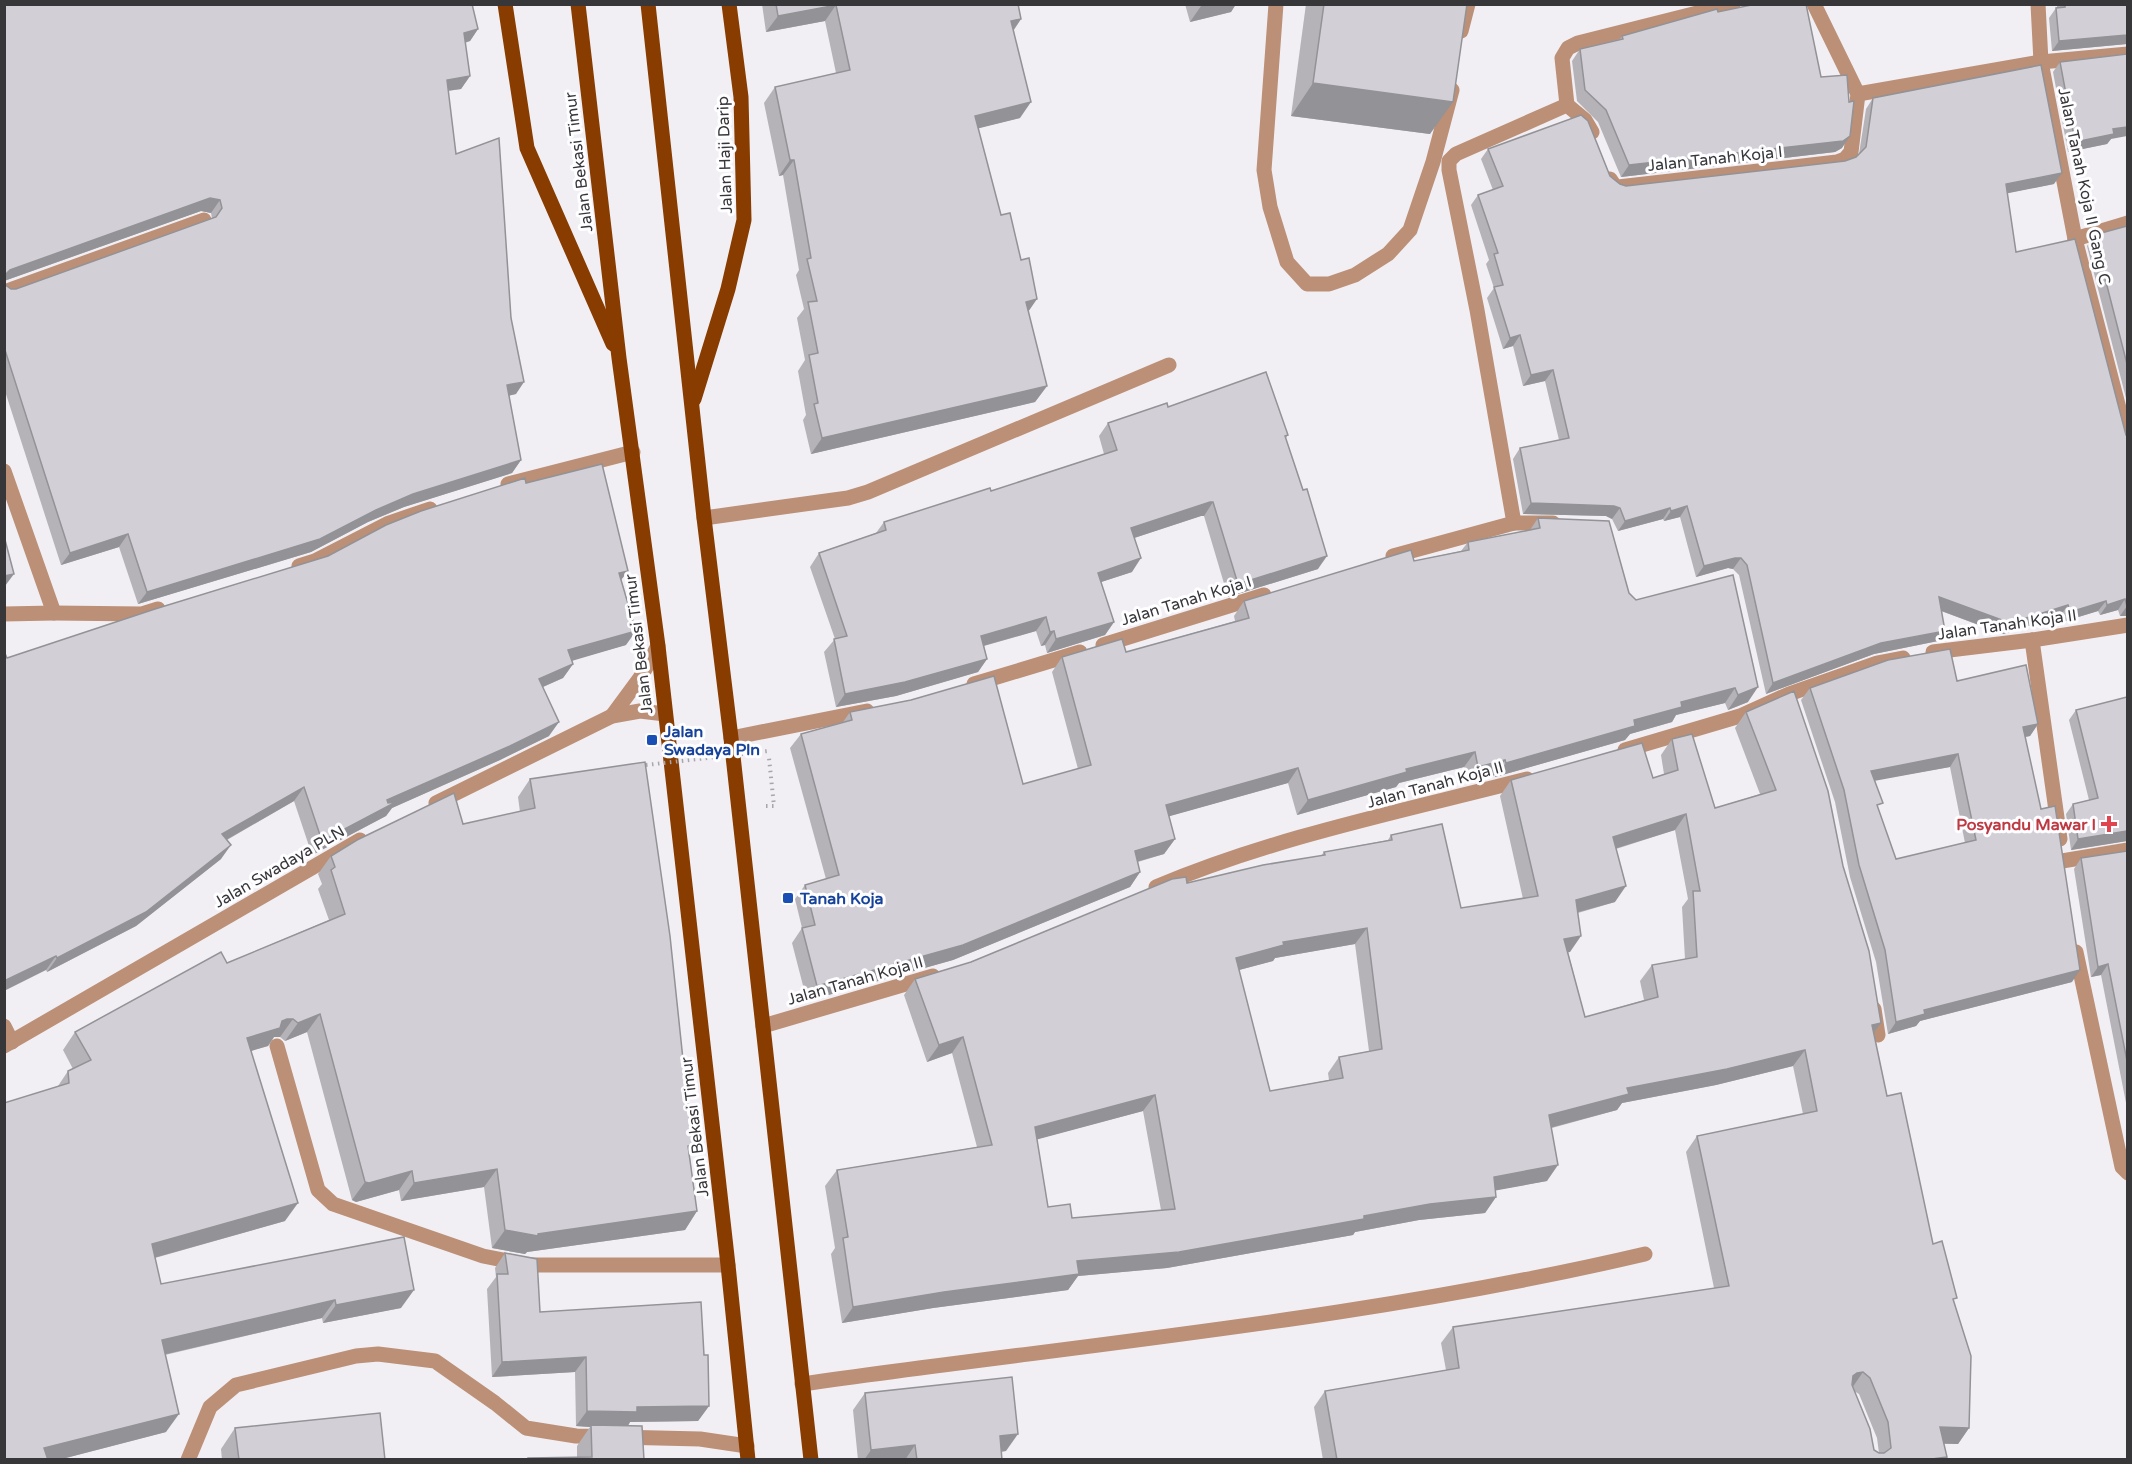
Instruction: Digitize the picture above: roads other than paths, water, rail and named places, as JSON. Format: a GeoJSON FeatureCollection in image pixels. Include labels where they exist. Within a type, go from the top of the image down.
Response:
{"type":"FeatureCollection","features":[{"type":"Feature","properties":{"kind":"main road"},"geometry":{"type":"LineString","coordinates":[[505,4],[527,148],[619,358]]}},
{"type":"Feature","properties":{"kind":"main road","name":"Jalan Bekasi Timur"},"geometry":{"type":"LineString","coordinates":[[578,4],[619,358],[658,646],[747,1453]]}},
{"type":"Feature","properties":{"kind":"main road"},"geometry":{"type":"LineString","coordinates":[[648,4],[811,1460]]}},
{"type":"Feature","properties":{"kind":"main road","name":"Jalan Haji Darip"},"geometry":{"type":"LineString","coordinates":[[692,405],[728,289],[744,220],[741,97],[729,4]]}},
{"type":"Feature","properties":{"kind":"street"},"geometry":{"type":"LineString","coordinates":[[1276,4],[1264,170],[1270,207],[1287,262],[1307,284],[1329,284],[1355,275],[1388,254],[1410,230],[1433,162],[1455,76]]}},
{"type":"Feature","properties":{"kind":"street"},"geometry":{"type":"LineString","coordinates":[[1459,42],[1468,4]]}},
{"type":"Feature","properties":{"kind":"street"},"geometry":{"type":"LineString","coordinates":[[1514,523],[1449,161],[1455,154],[1567,105],[1563,58],[1568,48],[1733,4]]}},
{"type":"Feature","properties":{"kind":"street"},"geometry":{"type":"LineString","coordinates":[[1814,4],[1858,93],[2041,62],[2127,54]]}},
{"type":"Feature","properties":{"kind":"street","name":"Jalan Tanah Koja II Gang C"},"geometry":{"type":"LineString","coordinates":[[2038,4],[2041,62],[2075,239],[2127,443]]}},
{"type":"Feature","properties":{"kind":"street","name":"Jalan Tanah Koja I"},"geometry":{"type":"LineString","coordinates":[[1567,105],[1589,126],[1611,182],[1618,187],[1837,162],[1845,159],[1851,152],[1858,93]]}},
{"type":"Feature","properties":{"kind":"street"},"geometry":{"type":"LineString","coordinates":[[4,292],[204,220]]}},
{"type":"Feature","properties":{"kind":"street"},"geometry":{"type":"LineString","coordinates":[[2075,239],[2127,223]]}},
{"type":"Feature","properties":{"kind":"street"},"geometry":{"type":"LineString","coordinates":[[704,518],[848,498],[868,492],[1169,365]]}},
{"type":"Feature","properties":{"kind":"street"},"geometry":{"type":"LineString","coordinates":[[492,489],[633,452]]}},
{"type":"Feature","properties":{"kind":"street"},"geometry":{"type":"LineString","coordinates":[[4,471],[54,613]]}},
{"type":"Feature","properties":{"kind":"street"},"geometry":{"type":"LineString","coordinates":[[282,571],[315,561],[389,523],[440,506]]}},
{"type":"Feature","properties":{"kind":"street"},"geometry":{"type":"LineString","coordinates":[[1377,561],[1514,523],[1567,523]]}},
{"type":"Feature","properties":{"kind":"street","name":"Jalan Tanah Koja I"},"geometry":{"type":"LineString","coordinates":[[964,687],[1275,592]]}},
{"type":"Feature","properties":{"kind":"street"},"geometry":{"type":"LineString","coordinates":[[4,614],[142,614],[175,604]]}},
{"type":"Feature","properties":{"kind":"street","name":"Jalan Tanah Koja II"},"geometry":{"type":"LineString","coordinates":[[1608,755],[1740,716],[1758,701],[1790,700],[1877,663],[1932,652],[2032,640],[2127,625]]}},
{"type":"Feature","properties":{"kind":"street"},"geometry":{"type":"LineString","coordinates":[[2032,640],[2063,866],[2127,850]]}},
{"type":"Feature","properties":{"kind":"street"},"geometry":{"type":"LineString","coordinates":[[612,716],[640,678],[658,646]]}},
{"type":"Feature","properties":{"kind":"street"},"geometry":{"type":"LineString","coordinates":[[731,738],[887,707]]}},
{"type":"Feature","properties":{"kind":"street"},"geometry":{"type":"LineString","coordinates":[[423,809],[612,716],[640,711],[665,714]]}},
{"type":"Feature","properties":{"kind":"street","name":"Jalan Tanah Koja II"},"geometry":{"type":"LineString","coordinates":[[1144,892],[1185,875],[1268,847],[1543,775]]}},
{"type":"Feature","properties":{"kind":"street","name":"Jalan Swadaya PLN"},"geometry":{"type":"LineString","coordinates":[[8,1044],[340,850],[371,835]]}},
{"type":"Feature","properties":{"kind":"street"},"geometry":{"type":"LineString","coordinates":[[2074,942],[2122,1167],[2127,1173]]}},
{"type":"Feature","properties":{"kind":"street","name":"Jalan Tanah Koja II"},"geometry":{"type":"LineString","coordinates":[[763,1026],[945,972]]}},
{"type":"Feature","properties":{"kind":"street"},"geometry":{"type":"LineString","coordinates":[[1872,1000],[1878,1035]]}},
{"type":"Feature","properties":{"kind":"street"},"geometry":{"type":"LineString","coordinates":[[4,1026],[8,1044]]}},
{"type":"Feature","properties":{"kind":"street"},"geometry":{"type":"LineString","coordinates":[[277,1046],[318,1190],[333,1204],[483,1256],[529,1265],[728,1265]]}},
{"type":"Feature","properties":{"kind":"street"},"geometry":{"type":"LineString","coordinates":[[802,1384],[1346,1311],[1562,1274],[1646,1254]]}},
{"type":"Feature","properties":{"kind":"street"},"geometry":{"type":"LineString","coordinates":[[188,1460],[210,1407],[236,1385],[356,1356],[378,1354],[435,1361],[526,1428],[576,1436],[700,1438],[747,1453]]}},
{"type":"Feature","properties":{"kind":"place","name":"Jalan Swadaya Pln"},"geometry":{"type":"Point","coordinates":[652,740]}},
{"type":"Feature","properties":{"kind":"place","name":"Posyandu Mawar I"},"geometry":{"type":"Point","coordinates":[2109,824]}},
{"type":"Feature","properties":{"kind":"place","name":"Tanah Koja"},"geometry":{"type":"Point","coordinates":[788,898]}}]}
